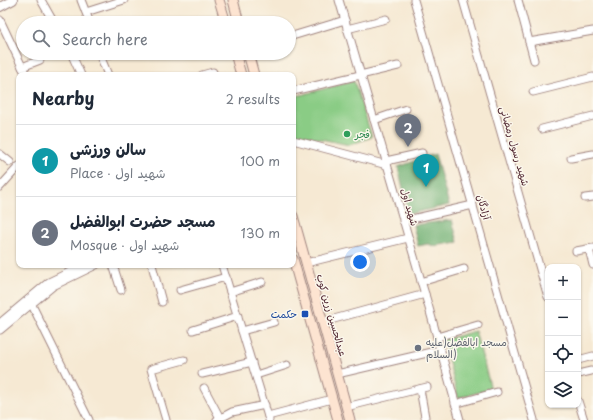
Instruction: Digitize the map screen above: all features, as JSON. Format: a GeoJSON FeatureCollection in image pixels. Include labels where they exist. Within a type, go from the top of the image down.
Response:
{"type":"FeatureCollection","features":[{"type":"Feature","properties":{"kind":"main road"},"geometry":{"type":"LineString","coordinates":[[219,0],[224,16]]}},
{"type":"Feature","properties":{"kind":"main road"},"geometry":{"type":"LineString","coordinates":[[233,0],[237,16]]}},
{"type":"Feature","properties":{"kind":"main road"},"geometry":{"type":"LineString","coordinates":[[237,60],[240,72]]}},
{"type":"Feature","properties":{"kind":"main road"},"geometry":{"type":"LineString","coordinates":[[250,60],[253,72]]}},
{"type":"Feature","properties":{"kind":"main road","name":"عبدالحسین زرین کوب"},"geometry":{"type":"LineString","coordinates":[[296,227],[350,420]]}},
{"type":"Feature","properties":{"kind":"main road"},"geometry":{"type":"LineString","coordinates":[[296,268],[338,420]]}},
{"type":"Feature","properties":{"kind":"street"},"geometry":{"type":"LineString","coordinates":[[0,7],[13,0]]}},
{"type":"Feature","properties":{"kind":"street"},"geometry":{"type":"LineString","coordinates":[[40,0],[50,16]]}},
{"type":"Feature","properties":{"kind":"street"},"geometry":{"type":"LineString","coordinates":[[81,0],[87,16]]}},
{"type":"Feature","properties":{"kind":"street"},"geometry":{"type":"LineString","coordinates":[[86,12],[124,0]]}},
{"type":"Feature","properties":{"kind":"street","name":"شهید اول"},"geometry":{"type":"LineString","coordinates":[[339,0],[425,294],[460,420]]}},
{"type":"Feature","properties":{"kind":"street","name":"آزادگان"},"geometry":{"type":"LineString","coordinates":[[414,0],[534,420]]}},
{"type":"Feature","properties":{"kind":"street","name":"شهید رسول رمضانی"},"geometry":{"type":"LineString","coordinates":[[463,0],[545,287]]}},
{"type":"Feature","properties":{"kind":"street"},"geometry":{"type":"LineString","coordinates":[[518,0],[534,60]]}},
{"type":"Feature","properties":{"kind":"street"},"geometry":{"type":"LineString","coordinates":[[347,29],[386,19]]}},
{"type":"Feature","properties":{"kind":"street"},"geometry":{"type":"LineString","coordinates":[[0,20],[16,54]]}},
{"type":"Feature","properties":{"kind":"street"},"geometry":{"type":"LineString","coordinates":[[296,35],[345,20]]}},
{"type":"Feature","properties":{"kind":"street"},"geometry":{"type":"LineString","coordinates":[[529,42],[593,31]]}},
{"type":"Feature","properties":{"kind":"street"},"geometry":{"type":"LineString","coordinates":[[19,60],[24,72]]}},
{"type":"Feature","properties":{"kind":"street"},"geometry":{"type":"LineString","coordinates":[[22,67],[40,60]]}},
{"type":"Feature","properties":{"kind":"street"},"geometry":{"type":"LineString","coordinates":[[74,60],[80,72]]}},
{"type":"Feature","properties":{"kind":"street"},"geometry":{"type":"LineString","coordinates":[[102,60],[107,72]]}},
{"type":"Feature","properties":{"kind":"street"},"geometry":{"type":"LineString","coordinates":[[296,90],[398,66]]}},
{"type":"Feature","properties":{"kind":"street"},"geometry":{"type":"LineString","coordinates":[[533,92],[593,77]]}},
{"type":"Feature","properties":{"kind":"street"},"geometry":{"type":"LineString","coordinates":[[374,120],[406,109]]}},
{"type":"Feature","properties":{"kind":"street"},"geometry":{"type":"LineString","coordinates":[[542,129],[593,116]]}},
{"type":"Feature","properties":{"kind":"street"},"geometry":{"type":"LineString","coordinates":[[296,141],[386,163],[422,154]]}},
{"type":"Feature","properties":{"kind":"street"},"geometry":{"type":"LineString","coordinates":[[0,154],[10,162]]}},
{"type":"Feature","properties":{"kind":"street"},"geometry":{"type":"LineString","coordinates":[[571,158],[593,154]]}},
{"type":"Feature","properties":{"kind":"street"},"geometry":{"type":"LineString","coordinates":[[0,187],[16,169]]}},
{"type":"Feature","properties":{"kind":"street"},"geometry":{"type":"LineString","coordinates":[[585,198],[593,197]]}},
{"type":"Feature","properties":{"kind":"street"},"geometry":{"type":"LineString","coordinates":[[403,221],[473,206]]}},
{"type":"Feature","properties":{"kind":"street"},"geometry":{"type":"LineString","coordinates":[[306,263],[408,238]]}},
{"type":"Feature","properties":{"kind":"street"},"geometry":{"type":"LineString","coordinates":[[576,252],[591,248],[593,265]]}},
{"type":"Feature","properties":{"kind":"street"},"geometry":{"type":"LineString","coordinates":[[0,330],[49,282],[78,268]]}},
{"type":"Feature","properties":{"kind":"street"},"geometry":{"type":"LineString","coordinates":[[0,323],[53,286],[90,268]]}},
{"type":"Feature","properties":{"kind":"street"},"geometry":{"type":"LineString","coordinates":[[114,268],[120,290]]}},
{"type":"Feature","properties":{"kind":"street"},"geometry":{"type":"LineString","coordinates":[[153,268],[162,302]]}},
{"type":"Feature","properties":{"kind":"street"},"geometry":{"type":"LineString","coordinates":[[223,268],[269,418],[332,399]]}},
{"type":"Feature","properties":{"kind":"street"},"geometry":{"type":"LineString","coordinates":[[421,282],[464,269]]}},
{"type":"Feature","properties":{"kind":"street"},"geometry":{"type":"LineString","coordinates":[[180,290],[226,277]]}},
{"type":"Feature","properties":{"kind":"street"},"geometry":{"type":"LineString","coordinates":[[230,292],[262,282]]}},
{"type":"Feature","properties":{"kind":"street"},"geometry":{"type":"LineString","coordinates":[[322,322],[425,294]]}},
{"type":"Feature","properties":{"kind":"street"},"geometry":{"type":"LineString","coordinates":[[30,301],[89,420]]}},
{"type":"Feature","properties":{"kind":"street"},"geometry":{"type":"LineString","coordinates":[[194,330],[238,316]]}},
{"type":"Feature","properties":{"kind":"street"},"geometry":{"type":"LineString","coordinates":[[242,331],[274,322]]}},
{"type":"Feature","properties":{"kind":"street"},"geometry":{"type":"LineString","coordinates":[[437,337],[478,325]]}},
{"type":"Feature","properties":{"kind":"street"},"geometry":{"type":"LineString","coordinates":[[337,374],[440,350]]}},
{"type":"Feature","properties":{"kind":"street"},"geometry":{"type":"LineString","coordinates":[[581,359],[593,356]]}},
{"type":"Feature","properties":{"kind":"street"},"geometry":{"type":"LineString","coordinates":[[166,420],[151,370],[184,360]]}},
{"type":"Feature","properties":{"kind":"street"},"geometry":{"type":"LineString","coordinates":[[202,374],[252,362]]}},
{"type":"Feature","properties":{"kind":"street"},"geometry":{"type":"LineString","coordinates":[[256,375],[288,365]]}},
{"type":"Feature","properties":{"kind":"street"},"geometry":{"type":"LineString","coordinates":[[581,373],[591,371]]}},
{"type":"Feature","properties":{"kind":"street"},"geometry":{"type":"LineString","coordinates":[[346,407],[427,387]]}},
{"type":"Feature","properties":{"kind":"street"},"geometry":{"type":"LineString","coordinates":[[204,388],[218,419],[232,412],[265,405]]}},
{"type":"Feature","properties":{"kind":"street"},"geometry":{"type":"LineString","coordinates":[[420,389],[425,417]]}},
{"type":"Feature","properties":{"kind":"street"},"geometry":{"type":"LineString","coordinates":[[455,404],[497,392]]}},
{"type":"Feature","properties":{"kind":"street"},"geometry":{"type":"LineString","coordinates":[[580,408],[584,420]]}},
{"type":"Feature","properties":{"kind":"green space"},"geometry":{"type":"Polygon","coordinates":[[[354,81],[372,137],[349,145],[296,134],[296,96],[354,81]]]}},
{"type":"Feature","properties":{"kind":"green space"},"geometry":{"type":"Polygon","coordinates":[[[435,154],[449,205],[409,214],[398,167],[435,154]]]}},
{"type":"Feature","properties":{"kind":"green space"},"geometry":{"type":"Polygon","coordinates":[[[452,220],[458,242],[434,246],[428,244],[418,246],[413,225],[452,220]]]}},
{"type":"Feature","properties":{"kind":"green space"},"geometry":{"type":"Polygon","coordinates":[[[475,331],[491,389],[458,398],[443,340],[475,331]]]}},
{"type":"Feature","properties":{"kind":"place","name":"فجر"},"geometry":{"type":"Point","coordinates":[347,134]}},
{"type":"Feature","properties":{"kind":"place","name":"مسجد حضرت ابوالفضل"},"geometry":{"type":"Point","coordinates":[408,147]}},
{"type":"Feature","properties":{"kind":"place","name":"سالن ورزشی"},"geometry":{"type":"Point","coordinates":[426,187]}},
{"type":"Feature","properties":{"kind":"place","name":"حکمت"},"geometry":{"type":"Point","coordinates":[305,314]}},
{"type":"Feature","properties":{"kind":"place","name":"مسجد ابالفضل(علیه السلام)"},"geometry":{"type":"Point","coordinates":[418,348]}}]}
